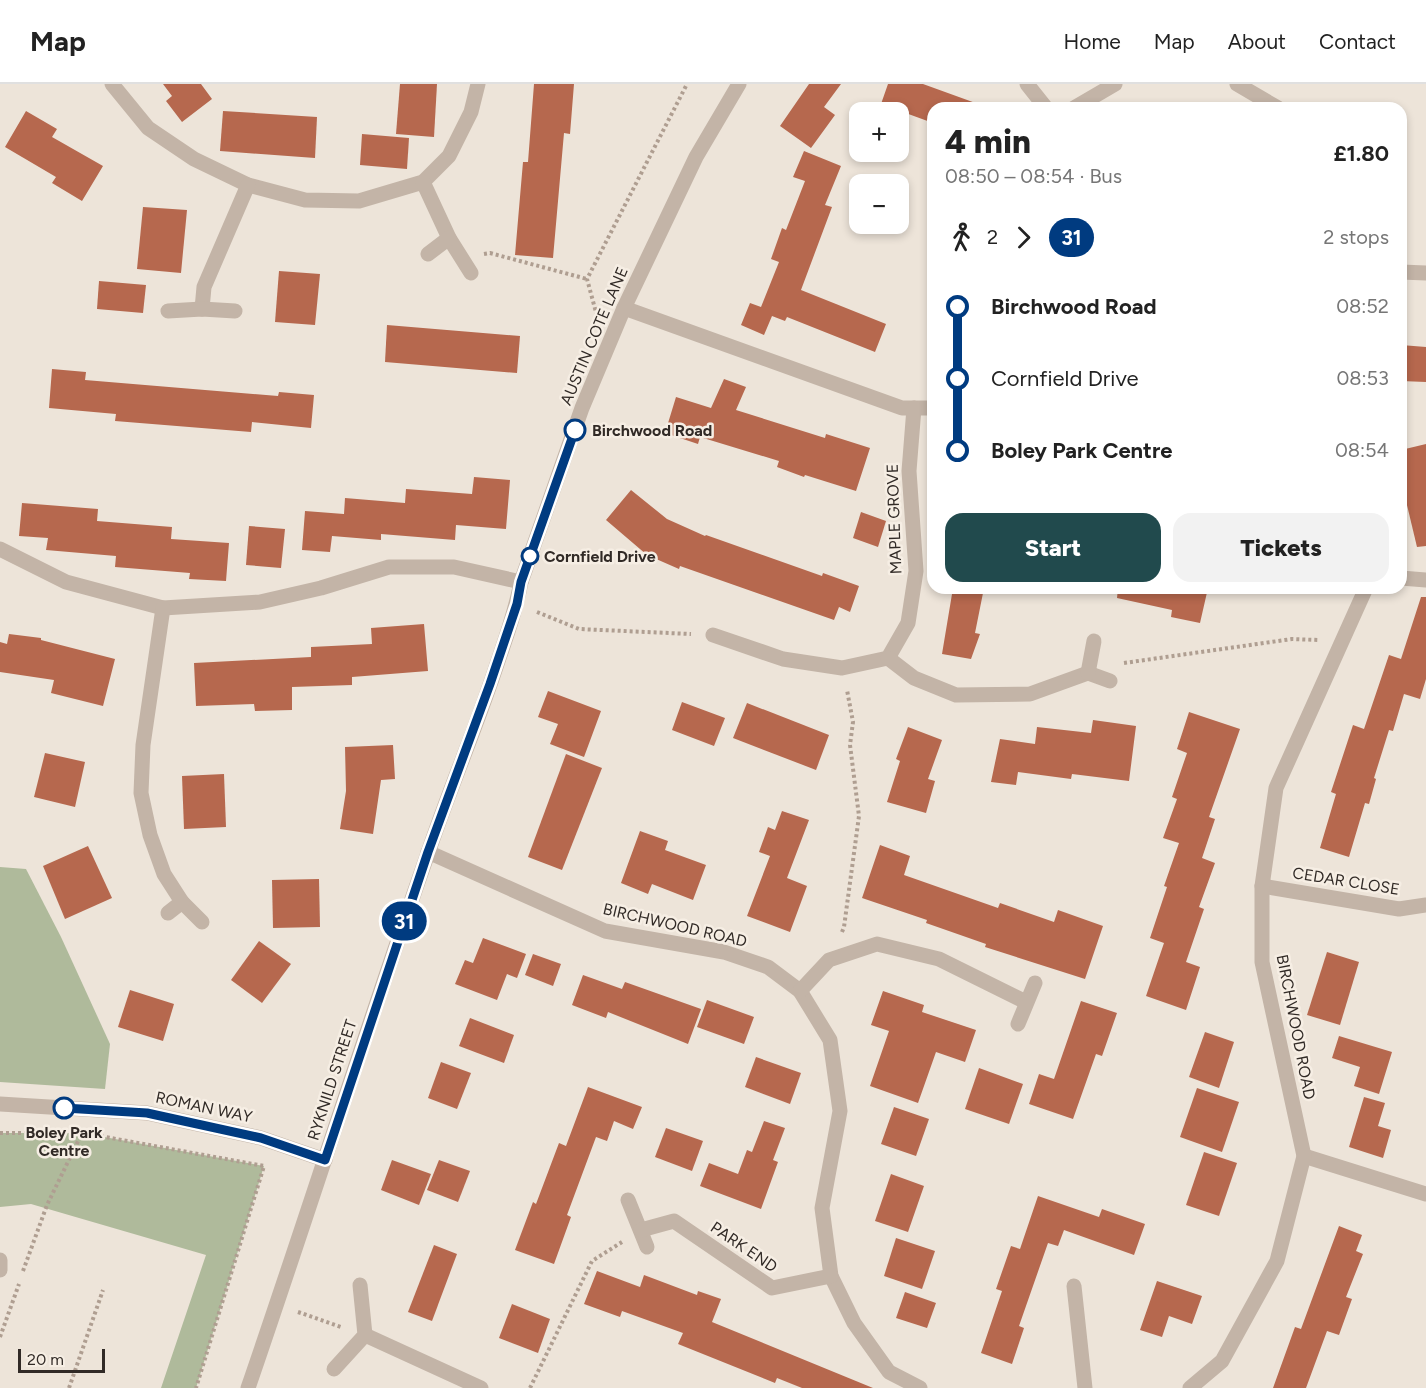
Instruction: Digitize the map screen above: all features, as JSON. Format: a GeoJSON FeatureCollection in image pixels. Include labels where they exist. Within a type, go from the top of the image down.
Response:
{"type":"FeatureCollection","features":[{"type":"Feature","properties":{"kind":"street"},"geometry":{"type":"LineString","coordinates":[[112,84],[148,128],[194,159],[248,185],[305,200],[359,201],[423,182],[448,156],[471,112],[478,84]]}},
{"type":"Feature","properties":{"kind":"street","name":"AUSTIN COTE LANE"},"geometry":{"type":"LineString","coordinates":[[428,852],[490,684],[517,604],[521,582],[582,408],[624,308],[696,157],[739,84]]}},
{"type":"Feature","properties":{"kind":"street"},"geometry":{"type":"LineString","coordinates":[[1027,84],[1041,102]]}},
{"type":"Feature","properties":{"kind":"street"},"geometry":{"type":"LineString","coordinates":[[1084,102],[1115,84]]}},
{"type":"Feature","properties":{"kind":"street"},"geometry":{"type":"LineString","coordinates":[[1237,84],[1268,102]]}},
{"type":"Feature","properties":{"kind":"street"},"geometry":{"type":"LineString","coordinates":[[423,182],[448,238],[471,273]]}},
{"type":"Feature","properties":{"kind":"street"},"geometry":{"type":"LineString","coordinates":[[202,309],[204,286],[248,185]]}},
{"type":"Feature","properties":{"kind":"street"},"geometry":{"type":"LineString","coordinates":[[428,254],[448,238]]}},
{"type":"Feature","properties":{"kind":"street"},"geometry":{"type":"LineString","coordinates":[[1407,272],[1426,273]]}},
{"type":"Feature","properties":{"kind":"street"},"geometry":{"type":"LineString","coordinates":[[624,308],[902,408],[927,408]]}},
{"type":"Feature","properties":{"kind":"street"},"geometry":{"type":"LineString","coordinates":[[168,310],[236,311]]}},
{"type":"Feature","properties":{"kind":"street","name":"MAPLE GROVE"},"geometry":{"type":"LineString","coordinates":[[888,658],[908,623],[916,571],[909,471],[914,408]]}},
{"type":"Feature","properties":{"kind":"street"},"geometry":{"type":"LineString","coordinates":[[0,549],[66,582],[163,608],[260,603],[321,588],[389,567],[454,567],[521,582]]}},
{"type":"Feature","properties":{"kind":"street"},"geometry":{"type":"LineString","coordinates":[[1407,578],[1426,580]]}},
{"type":"Feature","properties":{"kind":"street","name":"BIRCHWOOD ROAD"},"geometry":{"type":"LineString","coordinates":[[1190,1388],[1222,1361],[1277,1261],[1304,1156],[1262,962],[1262,885],[1276,788],[1363,594]]}},
{"type":"Feature","properties":{"kind":"street"},"geometry":{"type":"LineString","coordinates":[[163,608],[143,745],[141,793],[150,835],[164,874],[182,902],[202,922]]}},
{"type":"Feature","properties":{"kind":"street"},"geometry":{"type":"LineString","coordinates":[[713,635],[783,660],[842,668],[888,658],[914,678],[957,695],[1030,693],[1088,673],[1110,681]]}},
{"type":"Feature","properties":{"kind":"street"},"geometry":{"type":"LineString","coordinates":[[1088,673],[1094,641]]}},
{"type":"Feature","properties":{"kind":"street","name":"BIRCHWOOD ROAD"},"geometry":{"type":"LineString","coordinates":[[428,852],[605,930],[724,952],[768,967],[800,992],[830,1040],[840,1111],[822,1208],[831,1276],[854,1323],[889,1372],[920,1388]]}},
{"type":"Feature","properties":{"kind":"street","name":"RYKNILD STREET"},"geometry":{"type":"LineString","coordinates":[[248,1388],[428,852]]}},
{"type":"Feature","properties":{"kind":"street","name":"CEDAR CLOSE"},"geometry":{"type":"LineString","coordinates":[[1262,885],[1399,909],[1426,905]]}},
{"type":"Feature","properties":{"kind":"street"},"geometry":{"type":"LineString","coordinates":[[168,913],[182,902]]}},
{"type":"Feature","properties":{"kind":"street"},"geometry":{"type":"LineString","coordinates":[[800,992],[829,960],[877,944],[939,959],[1026,1002]]}},
{"type":"Feature","properties":{"kind":"street"},"geometry":{"type":"LineString","coordinates":[[1018,1024],[1035,983]]}},
{"type":"Feature","properties":{"kind":"street","name":"ROMAN WAY"},"geometry":{"type":"LineString","coordinates":[[0,1104],[147,1113],[261,1138],[325,1160]]}},
{"type":"Feature","properties":{"kind":"street"},"geometry":{"type":"LineString","coordinates":[[1304,1156],[1426,1194]]}},
{"type":"Feature","properties":{"kind":"street"},"geometry":{"type":"LineString","coordinates":[[628,1200],[646,1247]]}},
{"type":"Feature","properties":{"kind":"street","name":"PARK END"},"geometry":{"type":"LineString","coordinates":[[641,1230],[674,1221],[772,1288],[831,1276]]}},
{"type":"Feature","properties":{"kind":"street"},"geometry":{"type":"LineString","coordinates":[[0,1260],[0,1270]]}},
{"type":"Feature","properties":{"kind":"street"},"geometry":{"type":"LineString","coordinates":[[334,1369],[365,1335],[360,1286]]}},
{"type":"Feature","properties":{"kind":"street"},"geometry":{"type":"LineString","coordinates":[[1074,1286],[1085,1388]]}},
{"type":"Feature","properties":{"kind":"street"},"geometry":{"type":"LineString","coordinates":[[365,1335],[481,1388]]}},
{"type":"Feature","properties":{"kind":"path"},"geometry":{"type":"LineString","coordinates":[[463,258],[490,253],[587,279],[687,84]]}},
{"type":"Feature","properties":{"kind":"path"},"geometry":{"type":"LineString","coordinates":[[517,604],[579,629],[713,635]]}},
{"type":"Feature","properties":{"kind":"path"},"geometry":{"type":"LineString","coordinates":[[1088,673],[1134,660],[1292,639],[1341,641]]}},
{"type":"Feature","properties":{"kind":"path"},"geometry":{"type":"LineString","coordinates":[[829,960],[844,927],[859,816],[850,745],[853,722],[842,668]]}},
{"type":"Feature","properties":{"kind":"path"},"geometry":{"type":"LineString","coordinates":[[0,1133],[82,1133],[264,1166],[196,1388]]}},
{"type":"Feature","properties":{"kind":"path"},"geometry":{"type":"LineString","coordinates":[[0,1337],[47,1205],[82,1133]]}},
{"type":"Feature","properties":{"kind":"path"},"geometry":{"type":"LineString","coordinates":[[530,1388],[592,1261],[641,1230]]}},
{"type":"Feature","properties":{"kind":"path"},"geometry":{"type":"LineString","coordinates":[[69,1388],[104,1290]]}},
{"type":"Feature","properties":{"kind":"path"},"geometry":{"type":"LineString","coordinates":[[277,1304],[365,1335]]}},
{"type":"Feature","properties":{"kind":"green space"},"geometry":{"type":"Polygon","coordinates":[[[0,867],[26,869],[61,937],[110,1044],[105,1089],[0,1082],[0,867]]]}},
{"type":"Feature","properties":{"kind":"green space"},"geometry":{"type":"Polygon","coordinates":[[[0,1133],[82,1133],[264,1166],[196,1388],[161,1388],[206,1255],[31,1204],[0,1207],[0,1133]]]}},
{"type":"Feature","properties":{"kind":"building"},"geometry":{"type":"Polygon","coordinates":[[[163,84],[201,84],[212,99],[182,122],[166,101],[172,96],[163,84]]]}},
{"type":"Feature","properties":{"kind":"building"},"geometry":{"type":"Polygon","coordinates":[[[400,84],[437,84],[434,137],[396,134],[400,84]]]}},
{"type":"Feature","properties":{"kind":"building"},"geometry":{"type":"Polygon","coordinates":[[[534,84],[574,84],[570,134],[564,133],[553,258],[515,255],[523,162],[528,162],[534,84]]]}},
{"type":"Feature","properties":{"kind":"building"},"geometry":{"type":"Polygon","coordinates":[[[809,84],[841,84],[824,107],[835,115],[811,148],[780,126],[809,84]]]}},
{"type":"Feature","properties":{"kind":"building"},"geometry":{"type":"Polygon","coordinates":[[[888,84],[923,84],[973,102],[927,102],[927,121],[909,114],[909,102],[882,102],[888,84]]]}},
{"type":"Feature","properties":{"kind":"building"},"geometry":{"type":"Polygon","coordinates":[[[26,111],[57,129],[52,137],[103,166],[82,201],[52,183],[56,177],[5,147],[26,111]]]}},
{"type":"Feature","properties":{"kind":"building"},"geometry":{"type":"Polygon","coordinates":[[[223,111],[317,117],[315,158],[220,151],[223,111]]]}},
{"type":"Feature","properties":{"kind":"building"},"geometry":{"type":"Polygon","coordinates":[[[362,134],[409,138],[407,169],[360,165],[362,134]]]}},
{"type":"Feature","properties":{"kind":"building"},"geometry":{"type":"Polygon","coordinates":[[[804,151],[841,166],[825,205],[832,207],[801,290],[886,324],[875,352],[787,317],[785,321],[772,316],[764,335],[741,325],[750,303],[761,307],[779,262],[771,259],[782,228],[786,230],[805,181],[793,177],[804,151]]]}},
{"type":"Feature","properties":{"kind":"building"},"geometry":{"type":"Polygon","coordinates":[[[143,207],[187,210],[181,273],[137,269],[143,207]]]}},
{"type":"Feature","properties":{"kind":"building"},"geometry":{"type":"Polygon","coordinates":[[[279,271],[320,274],[315,325],[275,322],[279,271]]]}},
{"type":"Feature","properties":{"kind":"building"},"geometry":{"type":"Polygon","coordinates":[[[99,281],[146,285],[143,313],[97,309],[99,281]]]}},
{"type":"Feature","properties":{"kind":"building"},"geometry":{"type":"Polygon","coordinates":[[[387,325],[520,336],[517,373],[385,362],[387,325]]]}},
{"type":"Feature","properties":{"kind":"building"},"geometry":{"type":"Polygon","coordinates":[[[1407,345],[1426,347],[1426,382],[1407,381],[1407,345]]]}},
{"type":"Feature","properties":{"kind":"building"},"geometry":{"type":"Polygon","coordinates":[[[52,369],[86,372],[85,380],[278,396],[279,392],[314,395],[311,428],[252,422],[251,432],[115,421],[116,414],[49,408],[52,369]]]}},
{"type":"Feature","properties":{"kind":"building"},"geometry":{"type":"Polygon","coordinates":[[[724,379],[746,387],[736,410],[825,438],[826,434],[870,448],[856,491],[805,475],[804,477],[777,467],[779,461],[700,437],[698,444],[665,433],[676,397],[711,408],[724,379]]]}},
{"type":"Feature","properties":{"kind":"building"},"geometry":{"type":"Polygon","coordinates":[[[1426,444],[1426,546],[1417,547],[1407,505],[1407,449],[1426,444]]]}},
{"type":"Feature","properties":{"kind":"building"},"geometry":{"type":"Polygon","coordinates":[[[474,477],[510,480],[506,529],[456,525],[455,540],[381,534],[381,540],[332,536],[330,552],[302,550],[305,511],[344,514],[345,498],[405,503],[406,489],[472,494],[474,477]]]}},
{"type":"Feature","properties":{"kind":"building"},"geometry":{"type":"Polygon","coordinates":[[[631,490],[667,519],[705,536],[822,576],[823,573],[859,586],[850,612],[839,607],[834,620],[680,566],[679,569],[647,555],[606,520],[631,490]]]}},
{"type":"Feature","properties":{"kind":"building"},"geometry":{"type":"Polygon","coordinates":[[[22,503],[98,509],[97,521],[172,527],[171,539],[229,543],[226,581],[189,579],[190,573],[115,567],[116,556],[46,550],[48,538],[19,536],[22,503]]]}},
{"type":"Feature","properties":{"kind":"building"},"geometry":{"type":"Polygon","coordinates":[[[861,512],[886,521],[878,547],[853,538],[861,512]]]}},
{"type":"Feature","properties":{"kind":"building"},"geometry":{"type":"Polygon","coordinates":[[[249,526],[285,529],[281,568],[246,565],[249,526]]]}},
{"type":"Feature","properties":{"kind":"building"},"geometry":{"type":"Polygon","coordinates":[[[952,594],[983,594],[975,633],[980,634],[971,659],[942,654],[952,594]]]}},
{"type":"Feature","properties":{"kind":"building"},"geometry":{"type":"Polygon","coordinates":[[[1117,594],[1207,594],[1200,623],[1171,617],[1172,610],[1117,598],[1117,594]]]}},
{"type":"Feature","properties":{"kind":"building"},"geometry":{"type":"Polygon","coordinates":[[[1421,597],[1426,597],[1426,679],[1420,699],[1404,694],[1393,731],[1389,730],[1374,778],[1376,779],[1369,804],[1365,803],[1349,857],[1320,848],[1336,794],[1331,792],[1353,725],[1364,729],[1389,655],[1401,659],[1421,597]]]}},
{"type":"Feature","properties":{"kind":"building"},"geometry":{"type":"Polygon","coordinates":[[[424,624],[428,671],[352,677],[352,685],[292,687],[292,710],[255,711],[254,704],[196,706],[194,663],[311,657],[311,647],[372,644],[371,628],[424,624]]]}},
{"type":"Feature","properties":{"kind":"building"},"geometry":{"type":"Polygon","coordinates":[[[9,634],[41,638],[41,640],[115,659],[103,706],[51,693],[54,680],[0,672],[0,642],[7,644],[9,634]]]}},
{"type":"Feature","properties":{"kind":"building"},"geometry":{"type":"Polygon","coordinates":[[[548,691],[601,711],[584,757],[550,744],[558,724],[538,717],[548,691]]]}},
{"type":"Feature","properties":{"kind":"building"},"geometry":{"type":"Polygon","coordinates":[[[682,702],[725,718],[714,746],[672,730],[682,702]]]}},
{"type":"Feature","properties":{"kind":"building"},"geometry":{"type":"Polygon","coordinates":[[[747,703],[829,735],[816,770],[733,738],[747,703]]]}},
{"type":"Feature","properties":{"kind":"building"},"geometry":{"type":"Polygon","coordinates":[[[1189,712],[1240,729],[1209,817],[1215,819],[1202,858],[1215,863],[1199,907],[1204,909],[1186,962],[1200,967],[1186,1010],[1146,996],[1164,943],[1150,938],[1179,843],[1163,838],[1177,799],[1172,797],[1187,753],[1177,749],[1189,712]]]}},
{"type":"Feature","properties":{"kind":"building"},"geometry":{"type":"Polygon","coordinates":[[[1093,720],[1136,726],[1129,781],[1072,774],[1071,779],[1018,772],[1016,785],[991,782],[1000,739],[1035,744],[1037,727],[1091,733],[1093,720]]]}},
{"type":"Feature","properties":{"kind":"building"},"geometry":{"type":"Polygon","coordinates":[[[908,727],[942,740],[928,779],[935,781],[926,813],[887,802],[900,761],[896,759],[908,727]]]}},
{"type":"Feature","properties":{"kind":"building"},"geometry":{"type":"Polygon","coordinates":[[[393,745],[395,779],[381,780],[373,834],[340,829],[346,791],[345,747],[393,745]]]}},
{"type":"Feature","properties":{"kind":"building"},"geometry":{"type":"Polygon","coordinates":[[[45,753],[85,762],[75,807],[34,797],[45,753]]]}},
{"type":"Feature","properties":{"kind":"building"},"geometry":{"type":"Polygon","coordinates":[[[566,754],[602,768],[562,870],[528,857],[566,754]]]}},
{"type":"Feature","properties":{"kind":"building"},"geometry":{"type":"Polygon","coordinates":[[[224,774],[226,827],[184,829],[182,776],[224,774]]]}},
{"type":"Feature","properties":{"kind":"building"},"geometry":{"type":"Polygon","coordinates":[[[782,811],[809,820],[787,878],[807,886],[790,932],[747,916],[770,856],[759,852],[768,827],[775,830],[782,811]]]}},
{"type":"Feature","properties":{"kind":"building"},"geometry":{"type":"Polygon","coordinates":[[[640,831],[668,841],[665,850],[706,865],[693,900],[652,884],[648,894],[621,883],[640,831]]]}},
{"type":"Feature","properties":{"kind":"building"},"geometry":{"type":"Polygon","coordinates":[[[880,845],[910,856],[904,875],[998,908],[1000,903],[1054,922],[1058,910],[1103,926],[1085,979],[985,947],[986,944],[926,923],[927,920],[862,898],[880,845]]]}},
{"type":"Feature","properties":{"kind":"building"},"geometry":{"type":"Polygon","coordinates":[[[88,846],[112,898],[65,919],[43,866],[88,846]]]}},
{"type":"Feature","properties":{"kind":"building"},"geometry":{"type":"Polygon","coordinates":[[[319,879],[320,927],[273,928],[272,880],[319,879]]]}},
{"type":"Feature","properties":{"kind":"building"},"geometry":{"type":"Polygon","coordinates":[[[483,938],[526,954],[517,978],[507,974],[497,1000],[455,984],[465,960],[473,963],[483,938]]]}},
{"type":"Feature","properties":{"kind":"building"},"geometry":{"type":"Polygon","coordinates":[[[259,941],[291,964],[262,1003],[231,980],[259,941]]]}},
{"type":"Feature","properties":{"kind":"building"},"geometry":{"type":"Polygon","coordinates":[[[1327,952],[1359,962],[1340,1025],[1307,1015],[1327,952]]]}},
{"type":"Feature","properties":{"kind":"building"},"geometry":{"type":"Polygon","coordinates":[[[533,954],[561,964],[553,986],[525,975],[533,954]]]}},
{"type":"Feature","properties":{"kind":"building"},"geometry":{"type":"Polygon","coordinates":[[[583,975],[622,989],[625,982],[701,1009],[688,1044],[608,1012],[606,1018],[572,1005],[583,975]]]}},
{"type":"Feature","properties":{"kind":"building"},"geometry":{"type":"Polygon","coordinates":[[[130,990],[174,1004],[163,1041],[118,1027],[130,990]]]}},
{"type":"Feature","properties":{"kind":"building"},"geometry":{"type":"Polygon","coordinates":[[[883,991],[924,1005],[922,1012],[976,1030],[965,1062],[936,1052],[918,1103],[870,1086],[889,1031],[871,1025],[883,991]]]}},
{"type":"Feature","properties":{"kind":"building"},"geometry":{"type":"Polygon","coordinates":[[[707,1000],[754,1017],[744,1044],[697,1027],[707,1000]]]}},
{"type":"Feature","properties":{"kind":"building"},"geometry":{"type":"Polygon","coordinates":[[[1081,1001],[1117,1013],[1102,1056],[1096,1054],[1073,1119],[1029,1104],[1039,1074],[1054,1079],[1081,1001]]]}},
{"type":"Feature","properties":{"kind":"building"},"geometry":{"type":"Polygon","coordinates":[[[470,1018],[514,1035],[504,1063],[459,1046],[470,1018]]]}},
{"type":"Feature","properties":{"kind":"building"},"geometry":{"type":"Polygon","coordinates":[[[1205,1032],[1234,1042],[1219,1088],[1189,1077],[1205,1032]]]}},
{"type":"Feature","properties":{"kind":"building"},"geometry":{"type":"Polygon","coordinates":[[[1339,1036],[1392,1052],[1379,1094],[1354,1086],[1360,1067],[1332,1058],[1339,1036]]]}},
{"type":"Feature","properties":{"kind":"building"},"geometry":{"type":"Polygon","coordinates":[[[756,1057],[801,1073],[790,1104],[745,1087],[756,1057]]]}},
{"type":"Feature","properties":{"kind":"building"},"geometry":{"type":"Polygon","coordinates":[[[441,1062],[471,1073],[457,1109],[428,1098],[441,1062]]]}},
{"type":"Feature","properties":{"kind":"building"},"geometry":{"type":"Polygon","coordinates":[[[979,1068],[1023,1084],[1009,1124],[965,1109],[979,1068]]]}},
{"type":"Feature","properties":{"kind":"building"},"geometry":{"type":"Polygon","coordinates":[[[588,1087],[642,1107],[633,1129],[614,1121],[607,1141],[596,1137],[567,1215],[571,1217],[554,1264],[515,1250],[533,1202],[536,1204],[559,1143],[566,1146],[588,1087]]]}},
{"type":"Feature","properties":{"kind":"building"},"geometry":{"type":"Polygon","coordinates":[[[1197,1088],[1239,1102],[1222,1152],[1180,1137],[1197,1088]]]}},
{"type":"Feature","properties":{"kind":"building"},"geometry":{"type":"Polygon","coordinates":[[[1364,1097],[1385,1103],[1378,1126],[1391,1130],[1383,1158],[1349,1147],[1364,1097]]]}},
{"type":"Feature","properties":{"kind":"building"},"geometry":{"type":"Polygon","coordinates":[[[894,1107],[929,1119],[916,1156],[881,1144],[894,1107]]]}},
{"type":"Feature","properties":{"kind":"building"},"geometry":{"type":"Polygon","coordinates":[[[764,1121],[785,1128],[773,1160],[778,1162],[761,1209],[700,1186],[709,1163],[738,1174],[747,1150],[752,1152],[764,1121]]]}},
{"type":"Feature","properties":{"kind":"building"},"geometry":{"type":"Polygon","coordinates":[[[666,1128],[703,1141],[692,1171],[655,1157],[666,1128]]]}},
{"type":"Feature","properties":{"kind":"building"},"geometry":{"type":"Polygon","coordinates":[[[1204,1152],[1237,1163],[1219,1216],[1186,1205],[1204,1152]]]}},
{"type":"Feature","properties":{"kind":"building"},"geometry":{"type":"Polygon","coordinates":[[[392,1160],[431,1174],[419,1205],[381,1190],[392,1160]]]}},
{"type":"Feature","properties":{"kind":"building"},"geometry":{"type":"Polygon","coordinates":[[[439,1160],[470,1171],[458,1202],[427,1190],[439,1160]]]}},
{"type":"Feature","properties":{"kind":"building"},"geometry":{"type":"Polygon","coordinates":[[[891,1174],[924,1186],[908,1232],[875,1221],[891,1174]]]}},
{"type":"Feature","properties":{"kind":"building"},"geometry":{"type":"Polygon","coordinates":[[[1038,1196],[1099,1217],[1102,1209],[1145,1224],[1134,1255],[1064,1230],[1058,1246],[1048,1243],[1019,1326],[1024,1328],[1012,1364],[981,1353],[1002,1291],[996,1289],[1011,1246],[1020,1249],[1038,1196]]]}},
{"type":"Feature","properties":{"kind":"building"},"geometry":{"type":"Polygon","coordinates":[[[1339,1226],[1362,1235],[1356,1251],[1363,1254],[1346,1297],[1352,1299],[1339,1335],[1327,1331],[1306,1388],[1273,1388],[1295,1327],[1301,1329],[1339,1226]]]}},
{"type":"Feature","properties":{"kind":"building"},"geometry":{"type":"Polygon","coordinates":[[[896,1238],[935,1251],[922,1289],[884,1276],[896,1238]]]}},
{"type":"Feature","properties":{"kind":"building"},"geometry":{"type":"Polygon","coordinates":[[[434,1245],[457,1254],[432,1321],[408,1312],[434,1245]]]}},
{"type":"Feature","properties":{"kind":"building"},"geometry":{"type":"Polygon","coordinates":[[[597,1271],[640,1287],[644,1275],[697,1295],[698,1291],[721,1299],[712,1322],[873,1388],[802,1388],[777,1378],[775,1383],[678,1344],[683,1333],[622,1311],[620,1317],[584,1304],[597,1271]]]}},
{"type":"Feature","properties":{"kind":"building"},"geometry":{"type":"Polygon","coordinates":[[[1157,1281],[1202,1296],[1192,1324],[1169,1316],[1162,1337],[1140,1330],[1157,1281]]]}},
{"type":"Feature","properties":{"kind":"building"},"geometry":{"type":"Polygon","coordinates":[[[905,1292],[936,1303],[927,1328],[896,1318],[905,1292]]]}},
{"type":"Feature","properties":{"kind":"building"},"geometry":{"type":"Polygon","coordinates":[[[512,1304],[550,1319],[538,1353],[499,1338],[512,1304]]]}},
{"type":"Feature","properties":{"kind":"bus line","name":"31"},"geometry":{"type":"LineString","coordinates":[[64,1108],[147,1113],[261,1138],[325,1160],[394,951],[490,684],[517,604],[521,582],[575,430]]}},
{"type":"Feature","properties":{"kind":"place","name":"Birchwood Road"},"geometry":{"type":"Point","coordinates":[575,430]}},
{"type":"Feature","properties":{"kind":"place","name":"Cornfield Drive"},"geometry":{"type":"Point","coordinates":[530,556]}},
{"type":"Feature","properties":{"kind":"place","name":"Boley Park Centre"},"geometry":{"type":"Point","coordinates":[64,1108]}}]}
